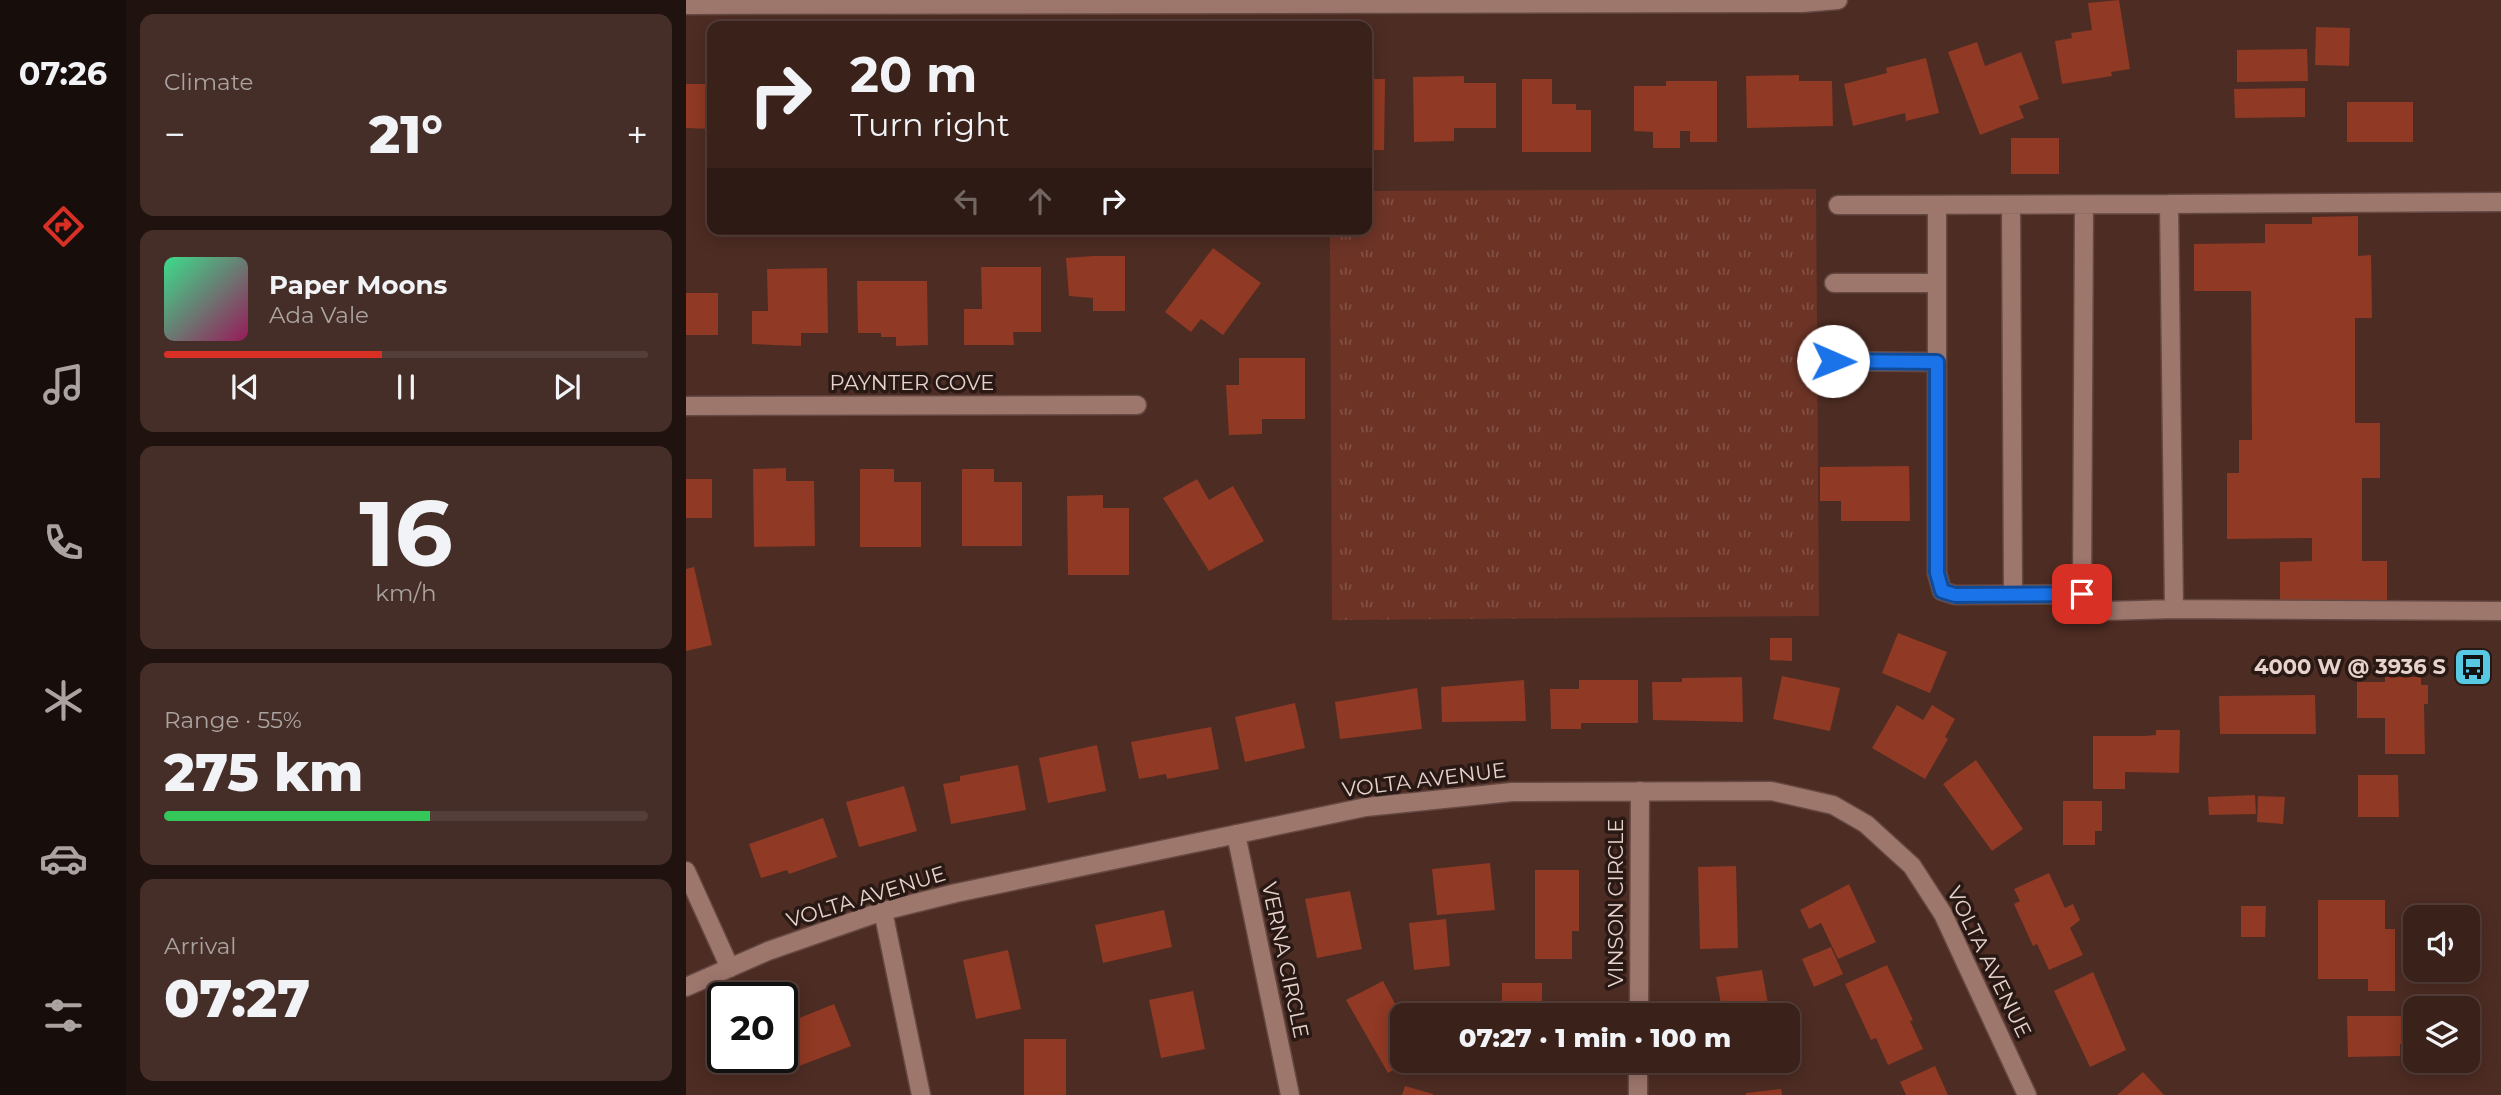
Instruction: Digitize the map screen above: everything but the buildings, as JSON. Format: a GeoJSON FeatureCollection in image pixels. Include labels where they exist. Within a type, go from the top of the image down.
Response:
{"type":"FeatureCollection","features":[{"type":"Feature","properties":{"kind":"street"},"geometry":{"type":"LineString","coordinates":[[686,5],[1802,3],[1838,0]]}},
{"type":"Feature","properties":{"kind":"street"},"geometry":{"type":"LineString","coordinates":[[1838,205],[2501,202]]}},
{"type":"Feature","properties":{"kind":"street"},"geometry":{"type":"LineString","coordinates":[[2169,204],[2174,609]]}},
{"type":"Feature","properties":{"kind":"street"},"geometry":{"type":"LineString","coordinates":[[1937,205],[1938,582],[1942,591],[1955,595],[2082,594],[2106,611],[2501,611]]}},
{"type":"Feature","properties":{"kind":"street"},"geometry":{"type":"LineString","coordinates":[[2011,205],[2013,594]]}},
{"type":"Feature","properties":{"kind":"street"},"geometry":{"type":"LineString","coordinates":[[2082,594],[2084,205]]}},
{"type":"Feature","properties":{"kind":"street"},"geometry":{"type":"LineString","coordinates":[[1834,283],[1937,283]]}},
{"type":"Feature","properties":{"kind":"street"},"geometry":{"type":"LineString","coordinates":[[1833,361],[1937,362]]}},
{"type":"Feature","properties":{"kind":"street","name":"PAYNTER COVE"},"geometry":{"type":"LineString","coordinates":[[686,406],[1137,405]]}},
{"type":"Feature","properties":{"kind":"street","name":"VOLTA AVENUE"},"geometry":{"type":"LineString","coordinates":[[686,987],[807,936],[883,911],[956,892],[1415,799],[1512,792],[1749,790],[1794,794],[1832,805],[1874,830],[1912,866],[1934,897],[2027,1095]]}},
{"type":"Feature","properties":{"kind":"street","name":"VINSON CIRCLE"},"geometry":{"type":"LineString","coordinates":[[1639,1003],[1640,791]]}},
{"type":"Feature","properties":{"kind":"street","name":"VERNA CIRCLE"},"geometry":{"type":"LineString","coordinates":[[1236,834],[1290,1095]]}},
{"type":"Feature","properties":{"kind":"street"},"geometry":{"type":"LineString","coordinates":[[686,871],[730,968]]}},
{"type":"Feature","properties":{"kind":"street"},"geometry":{"type":"LineString","coordinates":[[883,911],[921,1095]]}},
{"type":"Feature","properties":{"kind":"street"},"geometry":{"type":"LineString","coordinates":[[1638,1073],[1638,1095]]}},
{"type":"Feature","properties":{"kind":"green space"},"geometry":{"type":"Polygon","coordinates":[[[1816,189],[1819,616],[1332,620],[1330,235],[1372,235],[1372,191],[1816,189]]]}},
{"type":"Feature","properties":{"kind":"place","name":"4000 W @ 3936 S"},"geometry":{"type":"Point","coordinates":[2473,667]}},
{"type":"Feature","properties":{"kind":"route"},"geometry":{"type":"LineString","coordinates":[[1833,361],[1937,362],[1937,573],[1942,591],[1955,595],[2082,594]]}}]}
